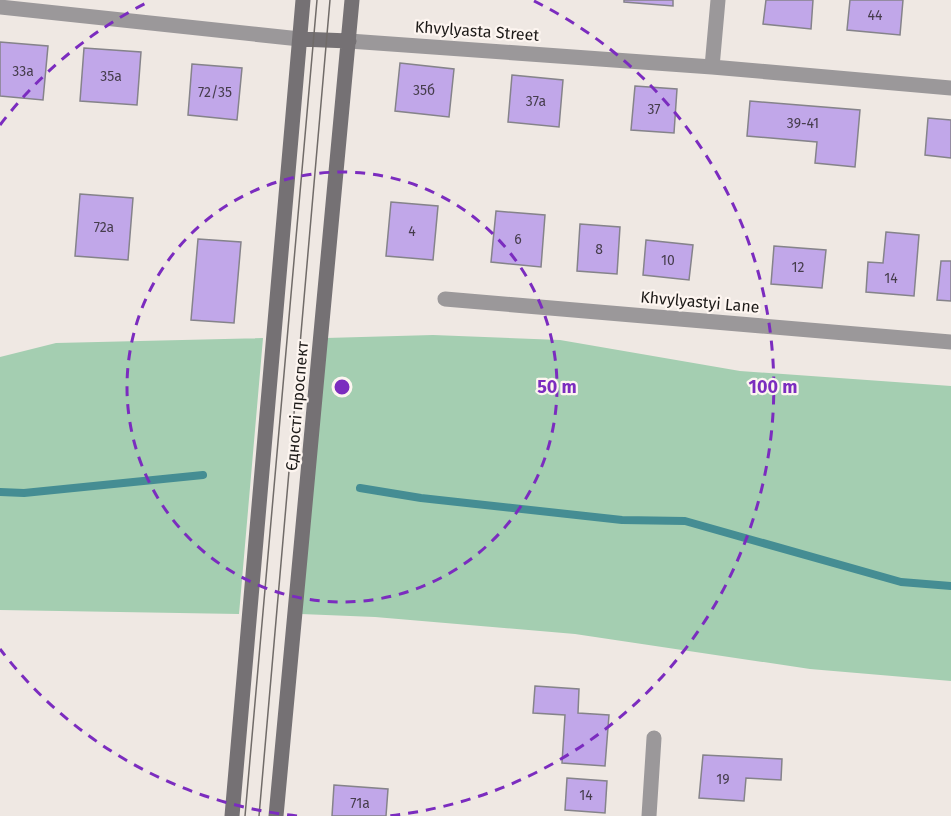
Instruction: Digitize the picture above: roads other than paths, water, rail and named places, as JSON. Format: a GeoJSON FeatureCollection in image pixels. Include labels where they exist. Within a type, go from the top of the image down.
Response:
{"type":"FeatureCollection","features":[{"type":"Feature","properties":{"kind":"main road","name":"Єдності проспект"},"geometry":{"type":"LineString","coordinates":[[232,816],[303,0]]}},
{"type":"Feature","properties":{"kind":"main road","name":"Єдності проспект"},"geometry":{"type":"LineString","coordinates":[[276,816],[352,0]]}},
{"type":"Feature","properties":{"kind":"main road","name":"Khvylyasta Street"},"geometry":{"type":"LineString","coordinates":[[300,39],[349,41]]}},
{"type":"Feature","properties":{"kind":"street"},"geometry":{"type":"LineString","coordinates":[[712,67],[718,0]]}},
{"type":"Feature","properties":{"kind":"street","name":"Khvylyasta Street"},"geometry":{"type":"LineString","coordinates":[[0,7],[300,39]]}},
{"type":"Feature","properties":{"kind":"street","name":"Khvylyasta Street"},"geometry":{"type":"LineString","coordinates":[[349,41],[712,67],[951,88]]}},
{"type":"Feature","properties":{"kind":"street","name":"Khvylyastyi Lane"},"geometry":{"type":"LineString","coordinates":[[445,299],[951,342]]}},
{"type":"Feature","properties":{"kind":"street"},"geometry":{"type":"LineString","coordinates":[[649,816],[654,738]]}},
{"type":"Feature","properties":{"kind":"waterway"},"geometry":{"type":"LineString","coordinates":[[0,492],[24,493],[203,475]]}},
{"type":"Feature","properties":{"kind":"waterway"},"geometry":{"type":"LineString","coordinates":[[360,488],[421,498],[622,520],[685,521],[901,582],[951,586]]}},
{"type":"Feature","properties":{"kind":"tram line"},"geometry":{"type":"LineString","coordinates":[[245,816],[317,0]]}},
{"type":"Feature","properties":{"kind":"tram line"},"geometry":{"type":"LineString","coordinates":[[259,816],[330,0]]}}]}
